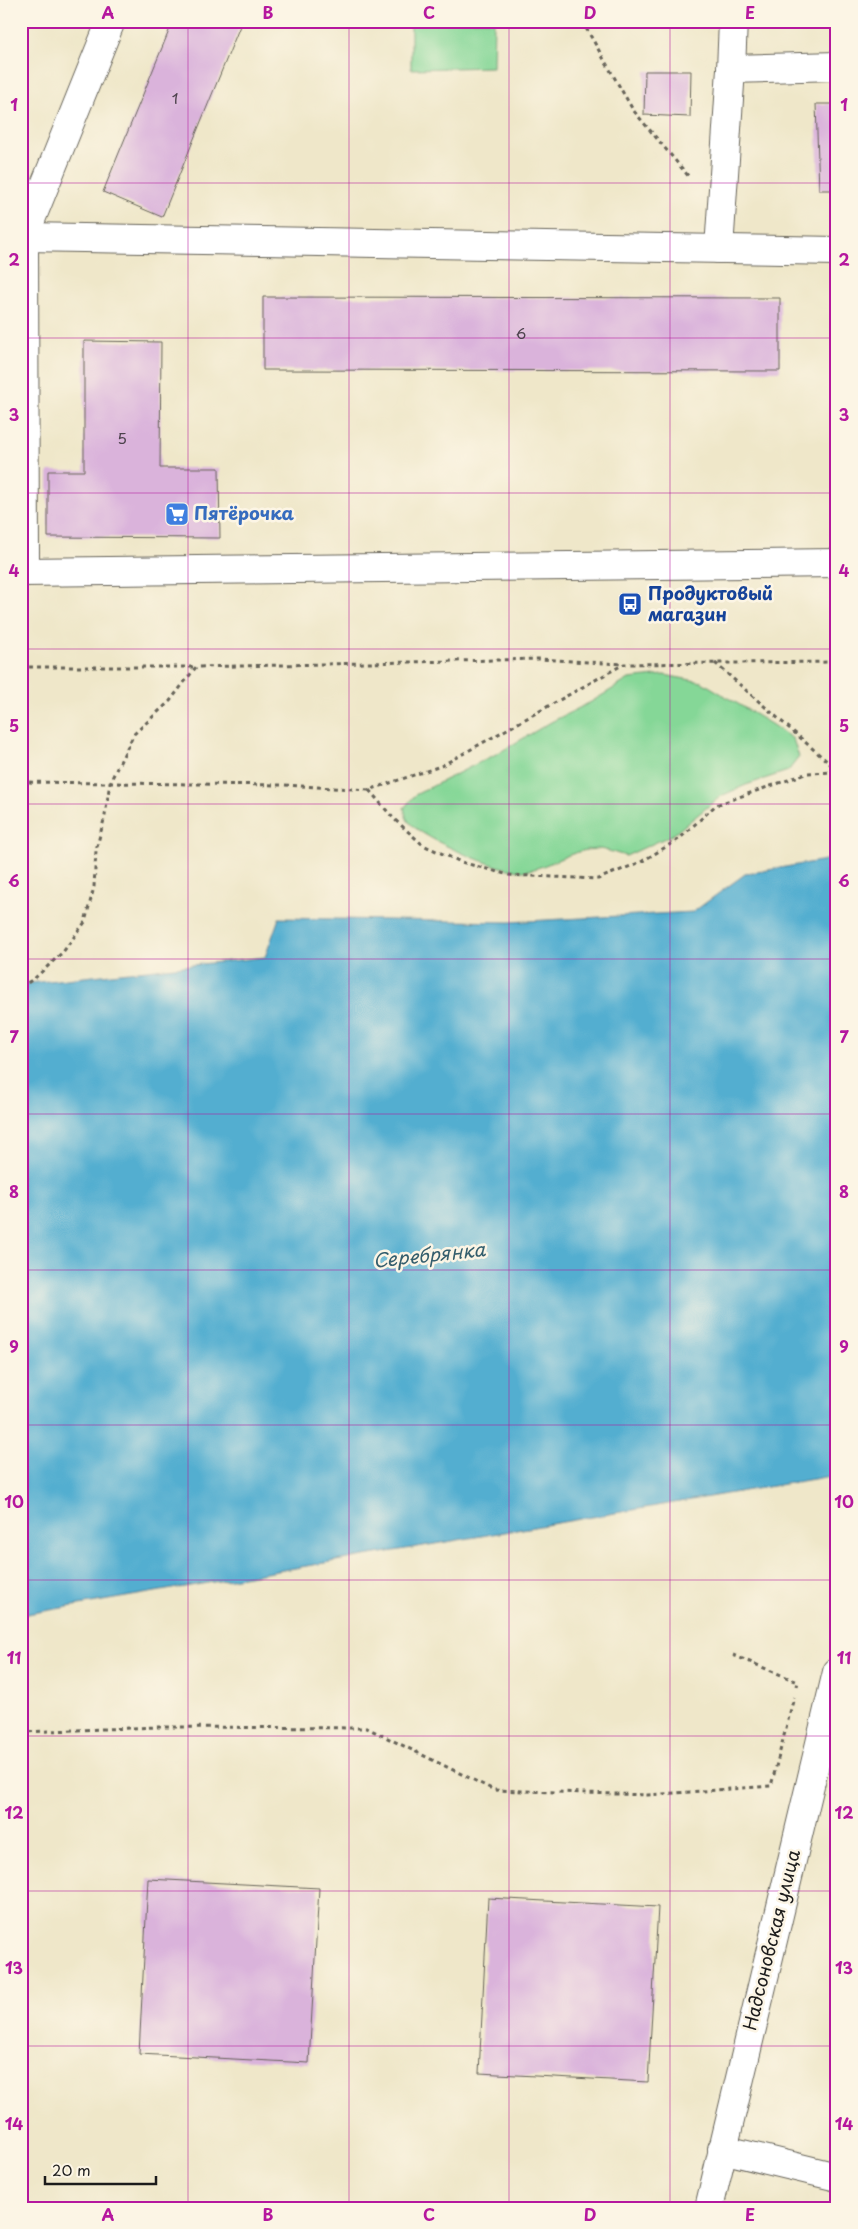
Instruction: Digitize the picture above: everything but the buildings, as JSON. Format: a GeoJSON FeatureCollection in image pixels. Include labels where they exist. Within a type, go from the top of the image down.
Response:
{"type":"FeatureCollection","features":[{"type":"Feature","properties":{"kind":"street"},"geometry":{"type":"LineString","coordinates":[[110,21],[24,237],[23,572],[837,563]]}},
{"type":"Feature","properties":{"kind":"street"},"geometry":{"type":"LineString","coordinates":[[719,250],[733,21]]}},
{"type":"Feature","properties":{"kind":"street"},"geometry":{"type":"LineString","coordinates":[[731,69],[837,66]]}},
{"type":"Feature","properties":{"kind":"street"},"geometry":{"type":"LineString","coordinates":[[24,237],[837,251]]}},
{"type":"Feature","properties":{"kind":"street","name":"Надсоновская улица"},"geometry":{"type":"LineString","coordinates":[[709,2208],[837,1672]]}},
{"type":"Feature","properties":{"kind":"street"},"geometry":{"type":"LineString","coordinates":[[722,2149],[837,2177]]}},
{"type":"Feature","properties":{"kind":"path"},"geometry":{"type":"LineString","coordinates":[[582,21],[633,110],[721,214]]}},
{"type":"Feature","properties":{"kind":"path"},"geometry":{"type":"LineString","coordinates":[[21,667],[196,667],[539,659],[624,664],[837,662]]}},
{"type":"Feature","properties":{"kind":"path"},"geometry":{"type":"LineString","coordinates":[[715,663],[837,771]]}},
{"type":"Feature","properties":{"kind":"path"},"geometry":{"type":"LineString","coordinates":[[21,782],[284,785],[369,790],[441,766],[624,664]]}},
{"type":"Feature","properties":{"kind":"path"},"geometry":{"type":"LineString","coordinates":[[21,987],[35,978],[63,952],[85,922],[94,887],[96,850],[105,816],[110,782],[134,734],[170,701],[196,667]]}},
{"type":"Feature","properties":{"kind":"path"},"geometry":{"type":"LineString","coordinates":[[369,790],[394,819],[423,845],[461,862],[509,875],[598,879],[641,862],[679,839],[716,805],[808,773],[837,771]]}},
{"type":"Feature","properties":{"kind":"path"},"geometry":{"type":"LineString","coordinates":[[21,1732],[159,1727],[367,1728],[494,1790],[648,1794],[770,1786],[798,1682],[733,1655]]}},
{"type":"Feature","properties":{"kind":"green space"},"geometry":{"type":"Polygon","coordinates":[[[411,21],[494,21],[493,67],[411,69],[411,21]]]}},
{"type":"Feature","properties":{"kind":"green space"},"geometry":{"type":"Polygon","coordinates":[[[664,675],[702,682],[793,739],[799,757],[788,771],[746,785],[721,796],[674,834],[626,856],[600,849],[587,850],[533,869],[524,871],[514,870],[499,867],[463,854],[430,837],[408,821],[404,808],[415,795],[500,752],[629,679],[664,675]]]}},
{"type":"Feature","properties":{"kind":"water","name":"Серебрянка"},"geometry":{"type":"Polygon","coordinates":[[[837,858],[837,1475],[21,1615],[21,984],[265,957],[279,918],[509,922],[693,912],[745,874],[837,858]]]}},
{"type":"Feature","properties":{"kind":"place","name":"Пятёрочка"},"geometry":{"type":"Point","coordinates":[177,514]}},
{"type":"Feature","properties":{"kind":"place","name":"Продуктовый магазин"},"geometry":{"type":"Point","coordinates":[630,604]}}]}
